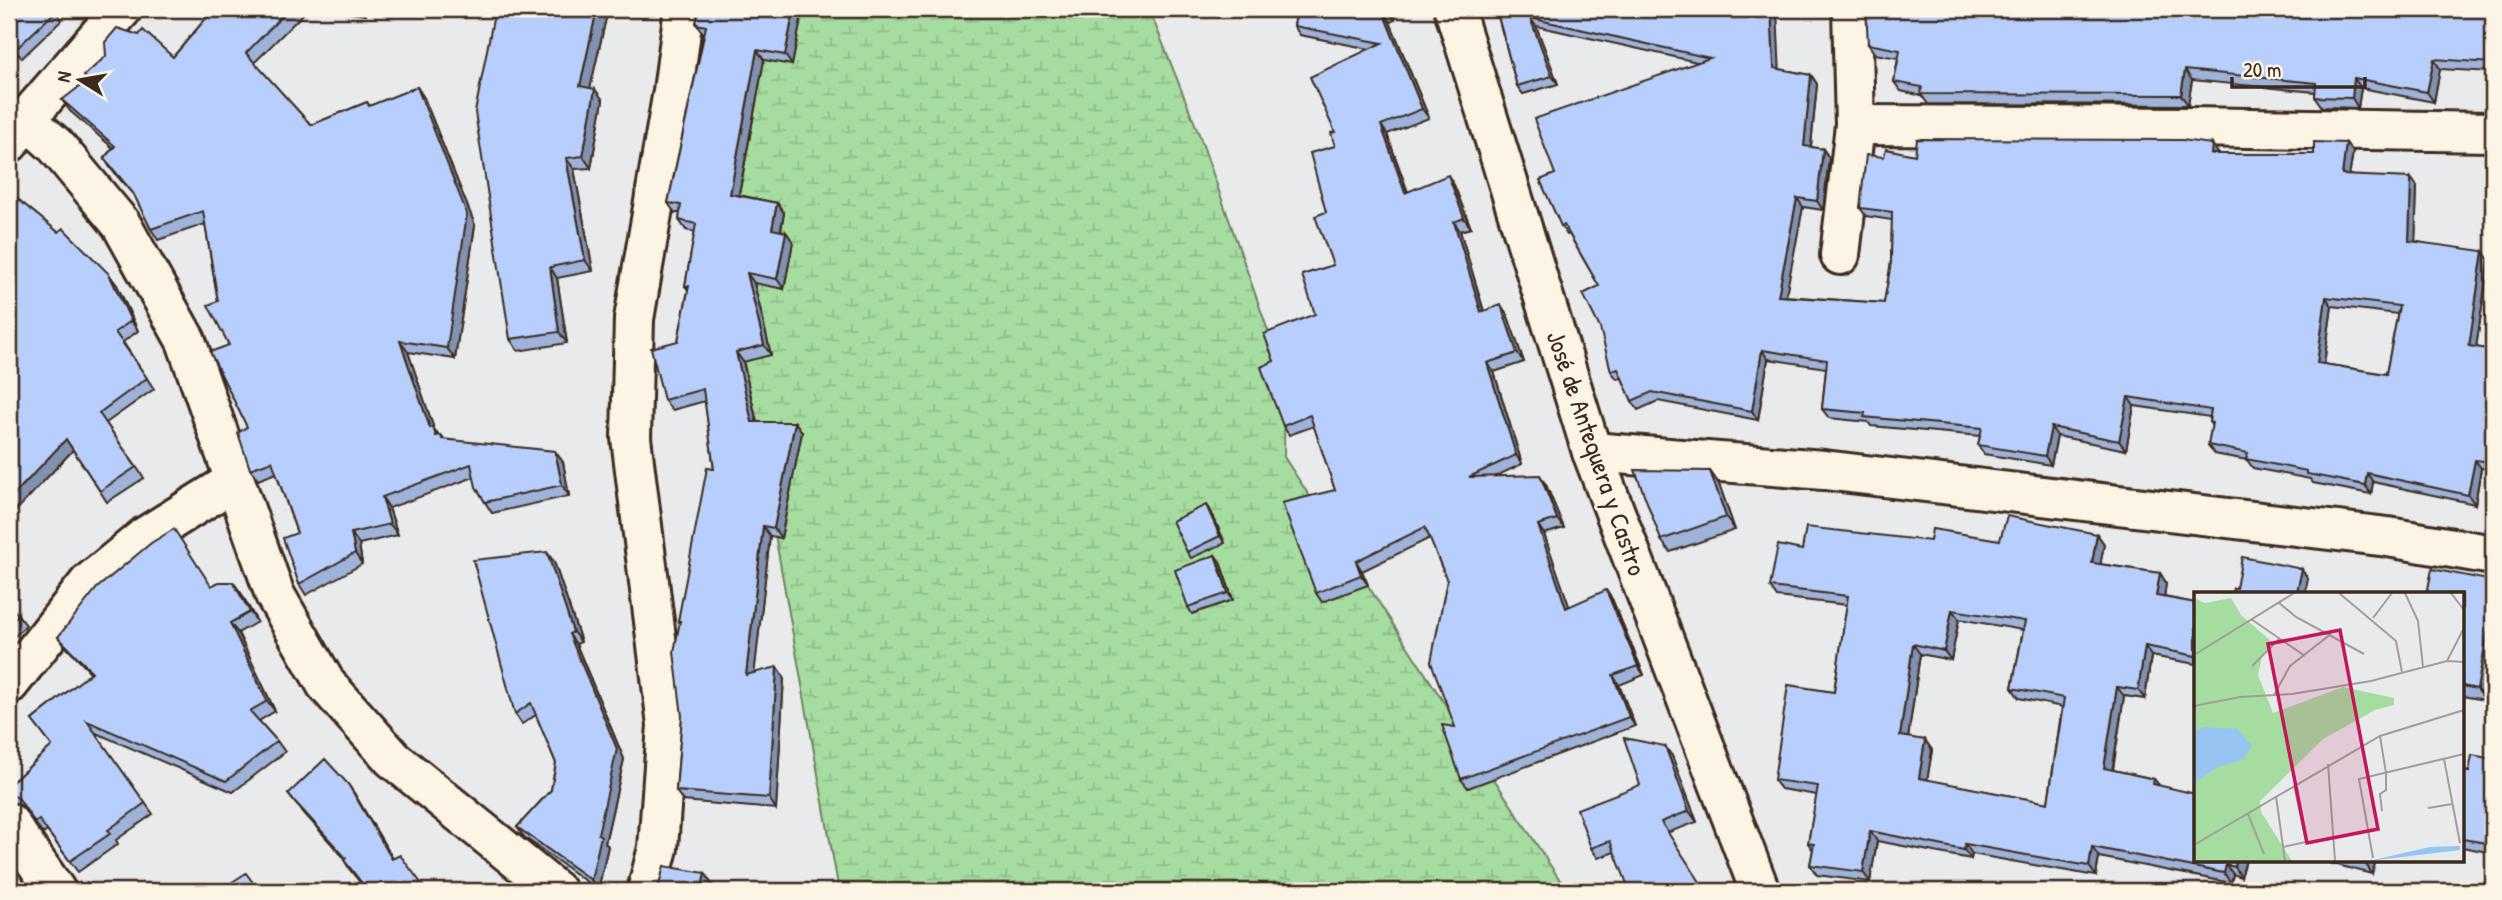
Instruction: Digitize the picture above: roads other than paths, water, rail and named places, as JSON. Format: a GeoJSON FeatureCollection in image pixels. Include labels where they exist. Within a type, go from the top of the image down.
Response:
{"type":"FeatureCollection","features":[{"type":"Feature","properties":{"kind":"street"},"geometry":{"type":"LineString","coordinates":[[122,9],[18,131],[56,146],[121,224],[186,341],[275,595],[326,684],[393,760],[556,891]]}},
{"type":"Feature","properties":{"kind":"street"},"geometry":{"type":"LineString","coordinates":[[647,891],[657,848],[667,725],[631,438],[634,318],[673,91],[684,9]]}},
{"type":"Feature","properties":{"kind":"street","name":"José de Antequera y Castro"},"geometry":{"type":"LineString","coordinates":[[1454,9],[1592,452],[1760,891]]}},
{"type":"Feature","properties":{"kind":"street"},"geometry":{"type":"LineString","coordinates":[[1840,255],[1855,125],[1852,9]]}},
{"type":"Feature","properties":{"kind":"street"},"geometry":{"type":"LineString","coordinates":[[1855,125],[2493,132]]}},
{"type":"Feature","properties":{"kind":"street"},"geometry":{"type":"LineString","coordinates":[[1592,452],[1824,470],[2388,537],[2493,555]]}},
{"type":"Feature","properties":{"kind":"street"},"geometry":{"type":"LineString","coordinates":[[9,684],[89,583],[146,536],[234,481]]}},
{"type":"Feature","properties":{"kind":"street"},"geometry":{"type":"LineString","coordinates":[[9,822],[56,891]]}}]}
